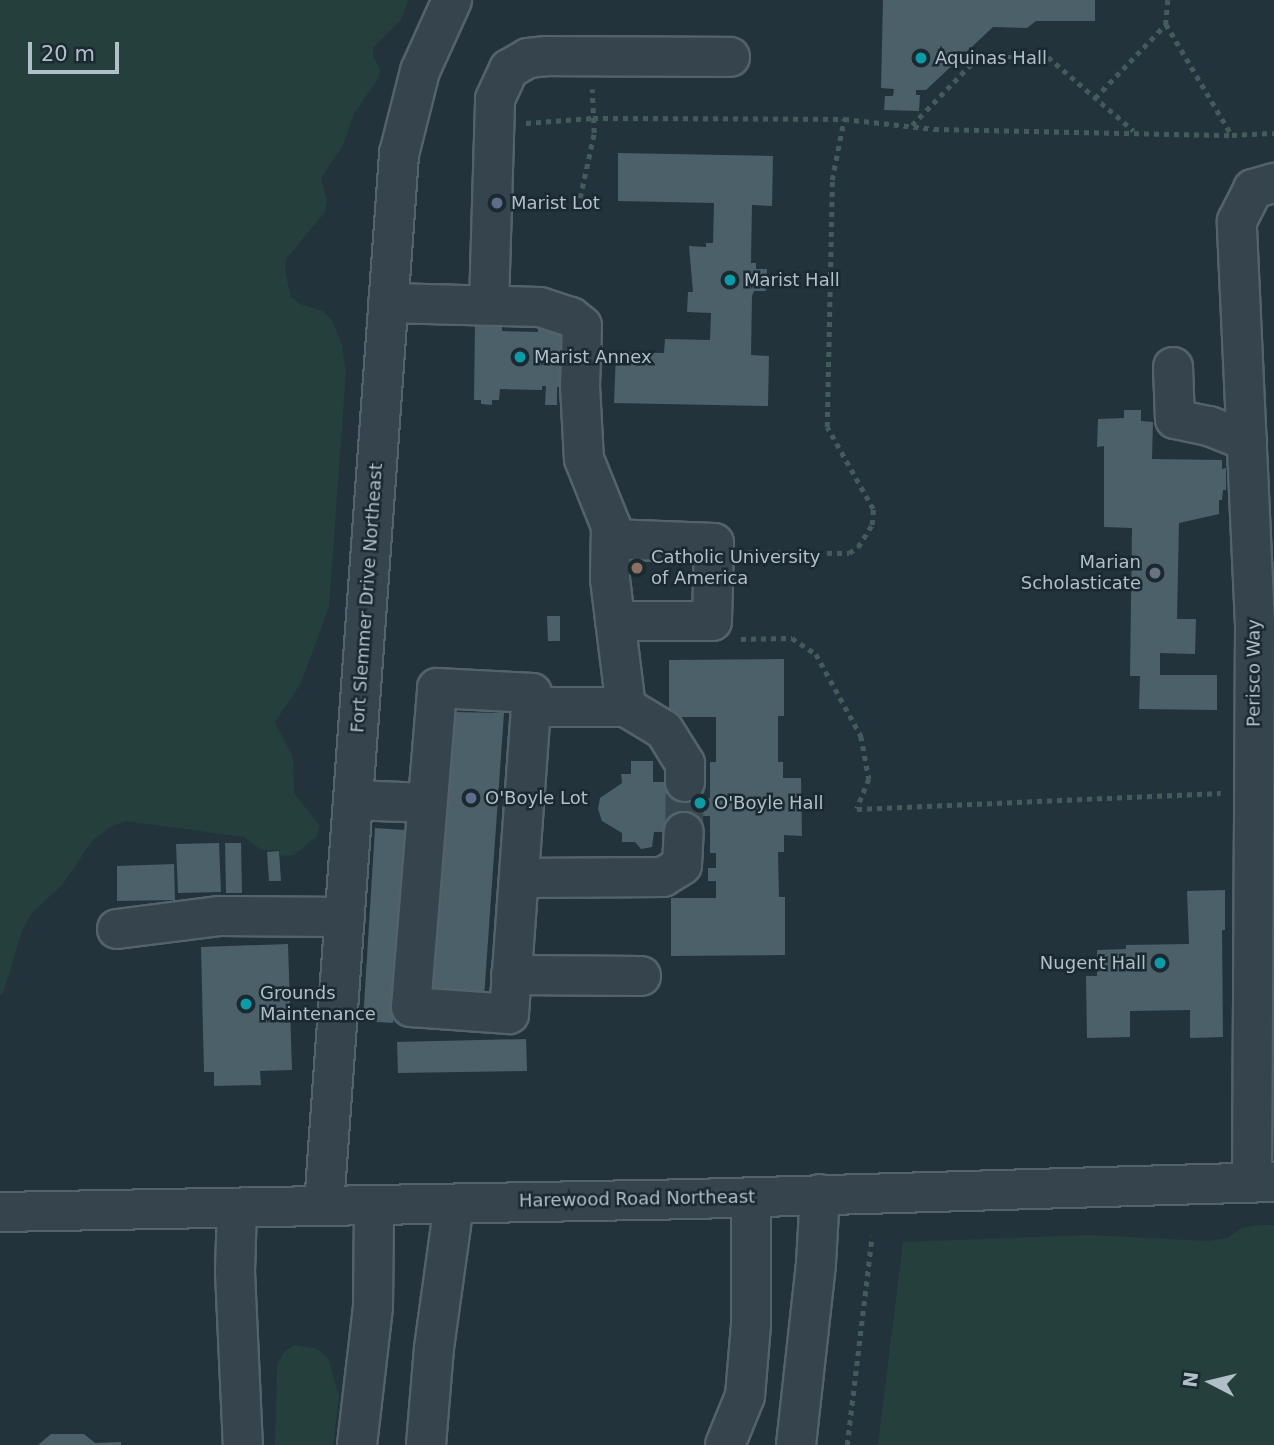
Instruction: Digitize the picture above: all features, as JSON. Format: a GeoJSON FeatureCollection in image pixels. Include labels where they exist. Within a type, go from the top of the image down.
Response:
{"type":"FeatureCollection","features":[{"type":"Feature","properties":{"kind":"street","name":"Fort Slemmer Drive Northeast"},"geometry":{"type":"LineString","coordinates":[[324,1206],[399,154],[420,71],[452,0]]}},
{"type":"Feature","properties":{"kind":"street"},"geometry":{"type":"LineString","coordinates":[[489,305],[495,99],[509,69],[528,58],[730,57]]}},
{"type":"Feature","properties":{"kind":"street","name":"Perisco Way"},"geometry":{"type":"LineString","coordinates":[[1263,1183],[1260,809],[1255,625],[1237,221],[1253,189],[1274,183]]}},
{"type":"Feature","properties":{"kind":"street"},"geometry":{"type":"LineString","coordinates":[[388,303],[540,307],[571,317],[582,326],[580,386],[584,459],[611,526],[610,579],[626,707]]}},
{"type":"Feature","properties":{"kind":"street"},"geometry":{"type":"LineString","coordinates":[[1173,367],[1175,419],[1209,426],[1247,441]]}},
{"type":"Feature","properties":{"kind":"street"},"geometry":{"type":"LineString","coordinates":[[611,539],[714,543],[712,621],[615,621]]}},
{"type":"Feature","properties":{"kind":"street"},"geometry":{"type":"LineString","coordinates":[[437,688],[532,693],[509,1014],[411,1007],[427,803],[437,688]]}},
{"type":"Feature","properties":{"kind":"street"},"geometry":{"type":"LineString","coordinates":[[531,707],[626,707],[664,730],[685,764],[685,782]]}},
{"type":"Feature","properties":{"kind":"street"},"geometry":{"type":"LineString","coordinates":[[353,800],[427,803]]}},
{"type":"Feature","properties":{"kind":"street"},"geometry":{"type":"LineString","coordinates":[[519,878],[663,877],[682,864],[684,832]]}},
{"type":"Feature","properties":{"kind":"street"},"geometry":{"type":"LineString","coordinates":[[117,929],[220,916],[345,917]]}},
{"type":"Feature","properties":{"kind":"street"},"geometry":{"type":"LineString","coordinates":[[511,975],[640,976]]}},
{"type":"Feature","properties":{"kind":"street","name":"Harewood Road Northeast"},"geometry":{"type":"LineString","coordinates":[[0,1212],[453,1204],[1263,1183]]}},
{"type":"Feature","properties":{"kind":"street"},"geometry":{"type":"LineString","coordinates":[[796,1445],[816,1263],[820,1195]]}},
{"type":"Feature","properties":{"kind":"street"},"geometry":{"type":"LineString","coordinates":[[724,1445],[744,1396],[751,1325],[751,1197]]}},
{"type":"Feature","properties":{"kind":"street"},"geometry":{"type":"LineString","coordinates":[[426,1445],[434,1348],[453,1204]]}},
{"type":"Feature","properties":{"kind":"street"},"geometry":{"type":"LineString","coordinates":[[357,1445],[373,1307],[374,1205]]}},
{"type":"Feature","properties":{"kind":"street"},"geometry":{"type":"LineString","coordinates":[[237,1208],[235,1272],[243,1445]]}},
{"type":"Feature","properties":{"kind":"path"},"geometry":{"type":"LineString","coordinates":[[1168,0],[1167,24],[1232,135]]}},
{"type":"Feature","properties":{"kind":"path"},"geometry":{"type":"LineString","coordinates":[[1095,97],[1167,24]]}},
{"type":"Feature","properties":{"kind":"path"},"geometry":{"type":"LineString","coordinates":[[911,126],[978,58],[1048,57],[1134,132]]}},
{"type":"Feature","properties":{"kind":"path"},"geometry":{"type":"LineString","coordinates":[[580,198],[594,133],[592,99]]}},
{"type":"Feature","properties":{"kind":"path"},"geometry":{"type":"LineString","coordinates":[[494,125],[593,118],[844,119],[934,130],[1232,135],[1274,133]]}},
{"type":"Feature","properties":{"kind":"path"},"geometry":{"type":"LineString","coordinates":[[714,551],[849,553],[858,547],[872,525],[873,509],[827,427],[832,180],[844,119]]}},
{"type":"Feature","properties":{"kind":"path"},"geometry":{"type":"LineString","coordinates":[[735,639],[792,638],[816,654],[862,736],[869,779],[857,809],[1260,809]]}},
{"type":"Feature","properties":{"kind":"path"},"geometry":{"type":"LineString","coordinates":[[847,1445],[872,1236]]}},
{"type":"Feature","properties":{"kind":"green space"},"geometry":{"type":"Polygon","coordinates":[[[0,0],[409,0],[400,21],[373,48],[373,57],[380,69],[378,79],[355,112],[342,147],[321,178],[327,201],[325,212],[286,259],[285,272],[291,297],[300,304],[323,311],[332,320],[342,345],[346,373],[329,607],[301,683],[275,722],[293,757],[294,793],[320,826],[317,836],[294,855],[280,856],[279,850],[261,850],[244,837],[125,821],[110,827],[92,841],[63,884],[31,914],[22,931],[3,994],[0,995],[0,0]]]}},
{"type":"Feature","properties":{"kind":"green space"},"geometry":{"type":"Polygon","coordinates":[[[1274,1225],[1274,1445],[878,1445],[903,1242],[1090,1235],[1208,1241],[1228,1238],[1241,1228],[1274,1225]]]}},
{"type":"Feature","properties":{"kind":"green space"},"geometry":{"type":"Polygon","coordinates":[[[294,1345],[318,1349],[329,1360],[339,1396],[333,1445],[275,1445],[277,1366],[284,1352],[294,1345]]]}},
{"type":"Feature","properties":{"kind":"building","name":"Aquinas Hall"},"geometry":{"type":"Polygon","coordinates":[[[883,0],[1095,0],[1095,21],[1036,21],[1027,28],[993,27],[926,90],[916,90],[916,95],[920,95],[919,111],[884,110],[885,96],[893,96],[894,89],[881,88],[883,0]]]}},
{"type":"Feature","properties":{"kind":"building","name":"Marist Hall"},"geometry":{"type":"Polygon","coordinates":[[[618,153],[773,156],[772,206],[752,205],[751,263],[756,263],[756,269],[767,269],[766,291],[754,291],[752,296],[751,355],[769,356],[768,406],[614,403],[616,352],[664,353],[665,339],[710,340],[711,313],[687,312],[688,292],[693,292],[689,246],[706,247],[706,243],[713,243],[714,203],[618,201],[618,153]]]}},
{"type":"Feature","properties":{"kind":"building","name":"Marist Annex"},"geometry":{"type":"Polygon","coordinates":[[[475,323],[502,324],[502,331],[538,332],[538,325],[565,325],[564,387],[557,387],[557,405],[545,405],[546,386],[542,386],[542,390],[500,389],[499,400],[492,400],[492,405],[474,400],[475,323]]]}},
{"type":"Feature","properties":{"kind":"building","name":"Marian Scholasticate"},"geometry":{"type":"Polygon","coordinates":[[[1124,410],[1141,410],[1141,421],[1153,422],[1152,459],[1222,460],[1222,469],[1226,468],[1226,490],[1223,490],[1222,500],[1219,500],[1219,514],[1179,523],[1177,619],[1196,619],[1195,654],[1160,653],[1160,675],[1217,675],[1217,710],[1139,709],[1140,676],[1130,676],[1132,528],[1104,527],[1104,446],[1097,447],[1098,419],[1124,418],[1124,410]]]}},
{"type":"Feature","properties":{"kind":"building"},"geometry":{"type":"Polygon","coordinates":[[[547,616],[560,616],[560,641],[548,641],[547,616]]]}},
{"type":"Feature","properties":{"kind":"building","name":"O'Boyle Hall"},"geometry":{"type":"Polygon","coordinates":[[[784,659],[784,716],[778,716],[778,762],[783,762],[783,778],[801,778],[802,836],[784,835],[784,852],[778,852],[779,897],[785,897],[785,955],[671,956],[671,898],[716,898],[716,881],[708,881],[708,868],[716,868],[716,853],[710,853],[710,816],[698,816],[698,832],[654,832],[652,847],[641,849],[635,842],[622,842],[622,833],[602,821],[598,809],[600,798],[622,783],[621,774],[631,774],[631,761],[653,761],[653,782],[697,782],[697,798],[710,798],[710,762],[716,762],[716,717],[669,717],[669,660],[784,659]]]}},
{"type":"Feature","properties":{"kind":"building"},"geometry":{"type":"Polygon","coordinates":[[[451,712],[504,713],[484,998],[430,995],[451,712]]]}},
{"type":"Feature","properties":{"kind":"building"},"geometry":{"type":"Polygon","coordinates":[[[375,828],[405,830],[393,1023],[363,1021],[375,828]]]}},
{"type":"Feature","properties":{"kind":"building"},"geometry":{"type":"Polygon","coordinates":[[[219,843],[221,892],[178,893],[176,844],[219,843]]]}},
{"type":"Feature","properties":{"kind":"building"},"geometry":{"type":"Polygon","coordinates":[[[225,843],[241,843],[242,893],[226,893],[225,843]]]}},
{"type":"Feature","properties":{"kind":"building"},"geometry":{"type":"Polygon","coordinates":[[[279,851],[281,881],[269,881],[267,852],[279,851]]]}},
{"type":"Feature","properties":{"kind":"building"},"geometry":{"type":"Polygon","coordinates":[[[174,864],[175,900],[117,901],[117,866],[174,864]]]}},
{"type":"Feature","properties":{"kind":"building","name":"Nugent Hall"},"geometry":{"type":"Polygon","coordinates":[[[1225,890],[1225,930],[1222,930],[1223,1037],[1190,1038],[1190,1010],[1130,1011],[1130,1037],[1087,1038],[1086,976],[1097,976],[1097,950],[1126,949],[1126,945],[1189,944],[1187,891],[1225,890]]]}},
{"type":"Feature","properties":{"kind":"building","name":"Grounds Maintenance"},"geometry":{"type":"Polygon","coordinates":[[[288,944],[292,1070],[260,1071],[261,1085],[214,1086],[214,1072],[204,1072],[201,947],[288,944]]]}},
{"type":"Feature","properties":{"kind":"building"},"geometry":{"type":"Polygon","coordinates":[[[526,1039],[527,1071],[398,1073],[397,1042],[526,1039]]]}},
{"type":"Feature","properties":{"kind":"building"},"geometry":{"type":"Polygon","coordinates":[[[51,1434],[84,1434],[95,1443],[121,1442],[121,1445],[38,1445],[51,1434]]]}},
{"type":"Feature","properties":{"kind":"tunnel"},"geometry":{"type":"LineString","coordinates":[[684,832],[685,782]]}},
{"type":"Feature","properties":{"kind":"place","name":"Aquinas Hall"},"geometry":{"type":"Point","coordinates":[921,58]}},
{"type":"Feature","properties":{"kind":"place","name":"Marist Lot"},"geometry":{"type":"Point","coordinates":[497,203]}},
{"type":"Feature","properties":{"kind":"place","name":"Marist Hall"},"geometry":{"type":"Point","coordinates":[730,280]}},
{"type":"Feature","properties":{"kind":"place","name":"Marist Annex"},"geometry":{"type":"Point","coordinates":[520,357]}},
{"type":"Feature","properties":{"kind":"place","name":"Catholic University of America"},"geometry":{"type":"Point","coordinates":[637,568]}},
{"type":"Feature","properties":{"kind":"place","name":"Marian Scholasticate"},"geometry":{"type":"Point","coordinates":[1155,573]}},
{"type":"Feature","properties":{"kind":"place","name":"O'Boyle Lot"},"geometry":{"type":"Point","coordinates":[471,798]}},
{"type":"Feature","properties":{"kind":"place","name":"O'Boyle Hall"},"geometry":{"type":"Point","coordinates":[700,803]}},
{"type":"Feature","properties":{"kind":"place","name":"Nugent Hall"},"geometry":{"type":"Point","coordinates":[1160,963]}},
{"type":"Feature","properties":{"kind":"place","name":"Grounds Maintenance"},"geometry":{"type":"Point","coordinates":[246,1004]}}]}
